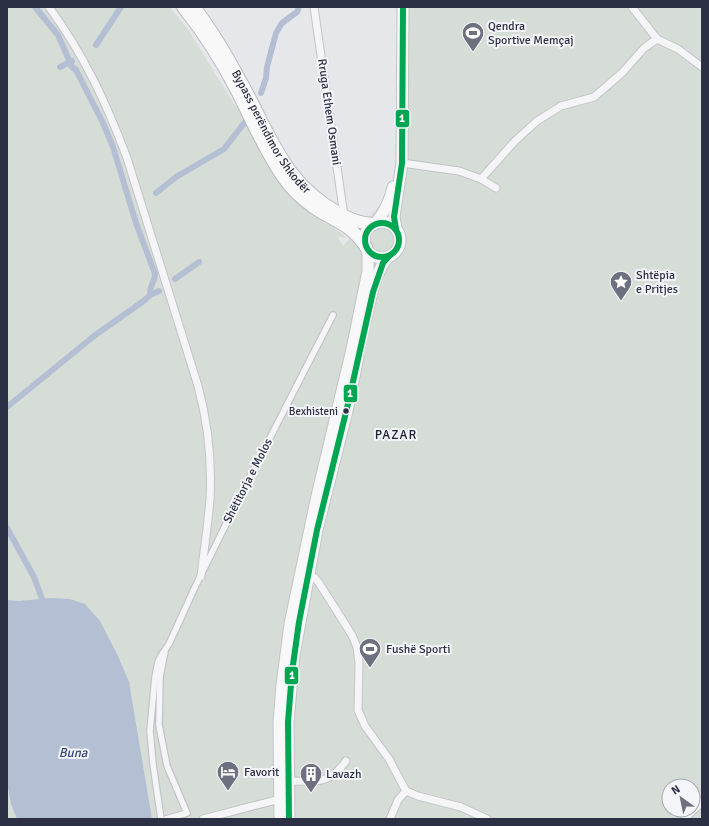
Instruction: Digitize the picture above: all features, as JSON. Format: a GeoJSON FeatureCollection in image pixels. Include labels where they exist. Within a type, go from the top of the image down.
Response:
{"type":"FeatureCollection","features":[{"type":"Feature","properties":{"kind":"highway","name":"Bypass perëndimor Shkodër"},"geometry":{"type":"LineString","coordinates":[[183,7],[200,28],[215,53],[234,86],[273,162],[284,178],[309,204],[343,220],[375,224]]}},
{"type":"Feature","properties":{"kind":"highway","name":"Bypass perëndimor Shkodër"},"geometry":{"type":"LineString","coordinates":[[194,7],[207,24],[242,82],[273,143],[293,176],[312,195],[343,220]]}},
{"type":"Feature","properties":{"kind":"highway"},"geometry":{"type":"LineString","coordinates":[[343,220],[367,249]]}},
{"type":"Feature","properties":{"kind":"main road"},"geometry":{"type":"LineString","coordinates":[[375,224],[384,214],[391,196],[396,170],[396,7]]}},
{"type":"Feature","properties":{"kind":"main road"},"geometry":{"type":"LineString","coordinates":[[367,249],[374,256],[382,258],[394,253],[400,241],[394,216],[402,164],[403,7]]}},
{"type":"Feature","properties":{"kind":"main road"},"geometry":{"type":"LineString","coordinates":[[280,819],[279,723],[282,685],[290,624],[317,496],[352,349],[368,271],[367,249],[364,241],[365,234],[370,227],[382,222],[390,224],[396,229]]}},
{"type":"Feature","properties":{"kind":"main road"},"geometry":{"type":"LineString","coordinates":[[289,819],[288,722],[298,632],[320,517],[348,404],[372,292],[383,263],[389,256]]}},
{"type":"Feature","properties":{"kind":"street"},"geometry":{"type":"LineString","coordinates":[[49,7],[64,28],[88,68],[115,125],[127,158],[204,407],[210,464],[210,500],[201,576]]}},
{"type":"Feature","properties":{"kind":"street","name":"Rruga Ethem Osmani"},"geometry":{"type":"LineString","coordinates":[[314,7],[343,220]]}},
{"type":"Feature","properties":{"kind":"street"},"geometry":{"type":"LineString","coordinates":[[632,7],[657,39],[698,59],[702,67]]}},
{"type":"Feature","properties":{"kind":"street"},"geometry":{"type":"LineString","coordinates":[[481,179],[515,141],[537,121],[561,106],[594,97],[622,73],[644,48],[657,39]]}},
{"type":"Feature","properties":{"kind":"street"},"geometry":{"type":"LineString","coordinates":[[402,164],[459,171],[481,179],[496,188]]}},
{"type":"Feature","properties":{"kind":"street","name":"Shëtitorja e Molos"},"geometry":{"type":"LineString","coordinates":[[161,819],[150,731],[158,662],[169,644],[201,576],[332,315]]}},
{"type":"Feature","properties":{"kind":"street"},"geometry":{"type":"LineString","coordinates":[[309,575],[315,578],[319,583],[355,641],[359,652],[359,714],[365,726],[389,759],[406,791],[418,796],[461,807],[487,819]]}},
{"type":"Feature","properties":{"kind":"street","name":"Shëtitorja e Molos"},"geometry":{"type":"LineString","coordinates":[[166,648],[160,677],[159,725],[167,766],[187,813],[166,819]]}},
{"type":"Feature","properties":{"kind":"street"},"geometry":{"type":"LineString","coordinates":[[289,781],[322,781],[336,772],[346,761]]}},
{"type":"Feature","properties":{"kind":"street"},"geometry":{"type":"LineString","coordinates":[[390,819],[398,800],[406,791]]}},
{"type":"Feature","properties":{"kind":"street"},"geometry":{"type":"LineString","coordinates":[[203,819],[280,799]]}},
{"type":"Feature","properties":{"kind":"street"},"geometry":{"type":"LineString","coordinates":[[684,819],[702,802]]}},
{"type":"Feature","properties":{"kind":"shaded area"},"geometry":{"type":"Polygon","coordinates":[[[7,7],[170,7],[189,31],[234,104],[326,225],[327,222],[345,236],[345,238],[337,236],[343,246],[402,181],[402,7],[702,7],[702,819],[7,819],[7,7]]]}},
{"type":"Feature","properties":{"kind":"water","name":"Buna"},"geometry":{"type":"Polygon","coordinates":[[[50,598],[70,599],[85,604],[100,621],[118,656],[129,682],[152,819],[17,819],[11,804],[7,782],[7,600],[19,601],[50,598]]]}},
{"type":"Feature","properties":{"kind":"waterway"},"geometry":{"type":"LineString","coordinates":[[7,407],[94,336],[145,300],[150,295],[150,288],[155,274],[136,223],[113,147],[103,123],[76,70],[72,67],[58,35],[35,7]]}},
{"type":"Feature","properties":{"kind":"waterway"},"geometry":{"type":"LineString","coordinates":[[96,45],[121,7]]}},
{"type":"Feature","properties":{"kind":"waterway"},"geometry":{"type":"LineString","coordinates":[[261,93],[266,78],[267,67],[276,33],[282,23],[297,12],[299,7]]}},
{"type":"Feature","properties":{"kind":"waterway"},"geometry":{"type":"LineString","coordinates":[[60,67],[72,61]]}},
{"type":"Feature","properties":{"kind":"waterway"},"geometry":{"type":"LineString","coordinates":[[156,193],[176,177],[224,149],[245,122]]}},
{"type":"Feature","properties":{"kind":"waterway"},"geometry":{"type":"LineString","coordinates":[[175,279],[199,262]]}},
{"type":"Feature","properties":{"kind":"waterway"},"geometry":{"type":"LineString","coordinates":[[150,295],[159,291]]}},
{"type":"Feature","properties":{"kind":"waterway"},"geometry":{"type":"LineString","coordinates":[[7,528],[34,577],[42,599]]}},
{"type":"Feature","properties":{"kind":"transit line","name":"1"},"geometry":{"type":"LineString","coordinates":[[396,229],[394,217],[402,163],[403,7]]}},
{"type":"Feature","properties":{"kind":"transit line","name":"1"},"geometry":{"type":"LineString","coordinates":[[385,223],[392,225],[397,230],[399,240],[397,250],[392,255],[379,257],[372,255],[367,250],[365,237],[367,230],[372,225],[385,223]]}},
{"type":"Feature","properties":{"kind":"transit line","name":"1"},"geometry":{"type":"LineString","coordinates":[[289,819],[288,722],[292,672],[299,622],[317,530],[348,404],[373,292],[383,263],[389,256]]}},
{"type":"Feature","properties":{"kind":"place","name":"Qendra Sportive Memçaj"},"geometry":{"type":"Point","coordinates":[473,52]}},
{"type":"Feature","properties":{"kind":"place","name":"Shtëpia e Pritjes"},"geometry":{"type":"Point","coordinates":[621,302]}},
{"type":"Feature","properties":{"kind":"place","name":"Bexhisteni"},"geometry":{"type":"Point","coordinates":[346,411]}},
{"type":"Feature","properties":{"kind":"place","name":"Fushë Sporti"},"geometry":{"type":"Point","coordinates":[370,668]}},
{"type":"Feature","properties":{"kind":"place","name":"Favorit"},"geometry":{"type":"Point","coordinates":[228,792]}},
{"type":"Feature","properties":{"kind":"place","name":"Lavazh"},"geometry":{"type":"Point","coordinates":[311,794]}},
{"type":"Feature","properties":{"kind":"district","name":"PAZAR"},"geometry":{"type":"Point","coordinates":[396,435]}}]}
